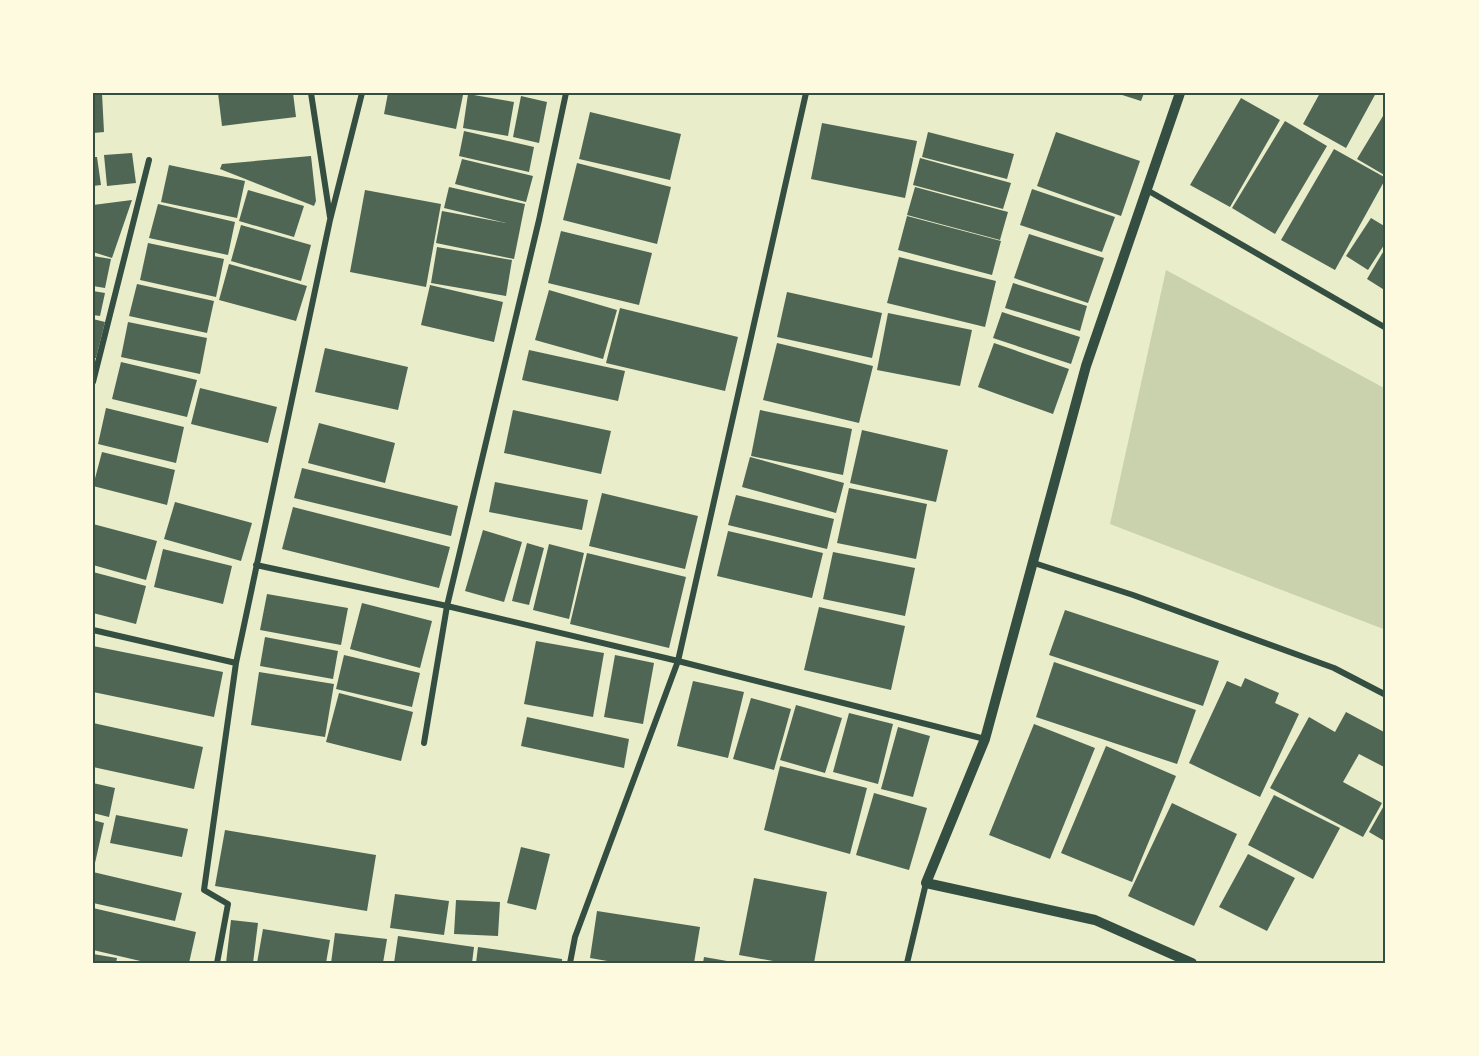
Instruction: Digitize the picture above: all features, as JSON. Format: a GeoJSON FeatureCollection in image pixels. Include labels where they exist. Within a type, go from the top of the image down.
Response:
{"type":"FeatureCollection","features":[{"type":"Feature","properties":{"kind":"street"},"geometry":{"type":"LineString","coordinates":[[311,93],[330,220]]}},
{"type":"Feature","properties":{"kind":"street"},"geometry":{"type":"LineString","coordinates":[[217,963],[228,904],[204,890],[236,663],[330,220],[362,93]]}},
{"type":"Feature","properties":{"kind":"street"},"geometry":{"type":"LineString","coordinates":[[424,743],[447,606],[539,220],[566,93]]}},
{"type":"Feature","properties":{"kind":"street"},"geometry":{"type":"LineString","coordinates":[[570,963],[575,937],[678,661],[806,93]]}},
{"type":"Feature","properties":{"kind":"street"},"geometry":{"type":"LineString","coordinates":[[907,963],[926,883],[985,739],[1086,366],[1180,93]]}},
{"type":"Feature","properties":{"kind":"street"},"geometry":{"type":"LineString","coordinates":[[93,382],[149,160]]}},
{"type":"Feature","properties":{"kind":"street"},"geometry":{"type":"LineString","coordinates":[[1147,190],[1386,328]]}},
{"type":"Feature","properties":{"kind":"street"},"geometry":{"type":"LineString","coordinates":[[1034,563],[1133,595],[1334,668],[1386,695]]}},
{"type":"Feature","properties":{"kind":"street"},"geometry":{"type":"LineString","coordinates":[[256,565],[447,606],[678,661],[985,739]]}},
{"type":"Feature","properties":{"kind":"street"},"geometry":{"type":"LineString","coordinates":[[93,630],[236,663]]}},
{"type":"Feature","properties":{"kind":"street"},"geometry":{"type":"LineString","coordinates":[[926,883],[1095,920],[1192,963]]}},
{"type":"Feature","properties":{"kind":"green space"},"geometry":{"type":"Polygon","coordinates":[[[1166,270],[1386,389],[1386,630],[1110,524],[1166,270]]]}},
{"type":"Feature","properties":{"kind":"building"},"geometry":{"type":"Polygon","coordinates":[[[93,93],[102,93],[104,132],[93,133],[93,93]]]}},
{"type":"Feature","properties":{"kind":"building"},"geometry":{"type":"Polygon","coordinates":[[[218,93],[293,93],[296,117],[222,126],[218,93]]]}},
{"type":"Feature","properties":{"kind":"building"},"geometry":{"type":"Polygon","coordinates":[[[388,93],[463,95],[456,129],[384,114],[388,93]]]}},
{"type":"Feature","properties":{"kind":"building"},"geometry":{"type":"Polygon","coordinates":[[[1116,93],[1144,93],[1141,101],[1116,93]]]}},
{"type":"Feature","properties":{"kind":"building"},"geometry":{"type":"Polygon","coordinates":[[[1320,93],[1376,93],[1346,148],[1303,124],[1320,93]]]}},
{"type":"Feature","properties":{"kind":"building"},"geometry":{"type":"Polygon","coordinates":[[[468,94],[514,102],[508,136],[463,128],[468,94]]]}},
{"type":"Feature","properties":{"kind":"building"},"geometry":{"type":"Polygon","coordinates":[[[521,96],[547,102],[539,143],[513,137],[521,96]]]}},
{"type":"Feature","properties":{"kind":"building"},"geometry":{"type":"Polygon","coordinates":[[[1241,98],[1280,120],[1230,207],[1190,185],[1241,98]]]}},
{"type":"Feature","properties":{"kind":"building"},"geometry":{"type":"Polygon","coordinates":[[[1386,111],[1386,176],[1357,159],[1386,111]]]}},
{"type":"Feature","properties":{"kind":"building"},"geometry":{"type":"Polygon","coordinates":[[[590,112],[681,134],[670,180],[579,159],[590,112]]]}},
{"type":"Feature","properties":{"kind":"building"},"geometry":{"type":"Polygon","coordinates":[[[1285,121],[1327,146],[1275,234],[1232,208],[1285,121]]]}},
{"type":"Feature","properties":{"kind":"building"},"geometry":{"type":"Polygon","coordinates":[[[822,123],[917,141],[905,198],[811,179],[822,123]]]}},
{"type":"Feature","properties":{"kind":"building"},"geometry":{"type":"Polygon","coordinates":[[[464,131],[534,147],[529,172],[459,156],[464,131]]]}},
{"type":"Feature","properties":{"kind":"building"},"geometry":{"type":"Polygon","coordinates":[[[928,132],[1014,154],[1007,179],[922,157],[928,132]]]}},
{"type":"Feature","properties":{"kind":"building"},"geometry":{"type":"Polygon","coordinates":[[[1056,132],[1140,161],[1121,216],[1037,186],[1056,132]]]}},
{"type":"Feature","properties":{"kind":"building"},"geometry":{"type":"Polygon","coordinates":[[[1334,149],[1386,178],[1335,270],[1281,240],[1334,149]]]}},
{"type":"Feature","properties":{"kind":"building"},"geometry":{"type":"Polygon","coordinates":[[[132,153],[136,183],[107,186],[104,155],[132,153]]]}},
{"type":"Feature","properties":{"kind":"building"},"geometry":{"type":"Polygon","coordinates":[[[311,156],[316,201],[314,206],[220,169],[222,164],[311,156]]]}},
{"type":"Feature","properties":{"kind":"building"},"geometry":{"type":"Polygon","coordinates":[[[93,157],[97,157],[101,185],[93,186],[93,157]]]}},
{"type":"Feature","properties":{"kind":"building"},"geometry":{"type":"Polygon","coordinates":[[[920,158],[1011,183],[1003,209],[913,185],[920,158]]]}},
{"type":"Feature","properties":{"kind":"building"},"geometry":{"type":"Polygon","coordinates":[[[462,159],[533,176],[526,202],[455,184],[462,159]]]}},
{"type":"Feature","properties":{"kind":"building"},"geometry":{"type":"Polygon","coordinates":[[[577,163],[671,187],[657,244],[563,220],[577,163]]]}},
{"type":"Feature","properties":{"kind":"building"},"geometry":{"type":"Polygon","coordinates":[[[169,165],[245,181],[237,218],[161,202],[169,165]]]}},
{"type":"Feature","properties":{"kind":"building"},"geometry":{"type":"Polygon","coordinates":[[[449,187],[525,204],[514,259],[436,243],[442,211],[506,223],[444,208],[449,187]]]}},
{"type":"Feature","properties":{"kind":"building"},"geometry":{"type":"Polygon","coordinates":[[[915,187],[1008,212],[1000,240],[907,215],[915,187]]]}},
{"type":"Feature","properties":{"kind":"building"},"geometry":{"type":"Polygon","coordinates":[[[1032,189],[1115,217],[1102,252],[1020,225],[1032,189]]]}},
{"type":"Feature","properties":{"kind":"building"},"geometry":{"type":"Polygon","coordinates":[[[248,190],[304,206],[294,237],[239,221],[248,190]]]}},
{"type":"Feature","properties":{"kind":"building"},"geometry":{"type":"Polygon","coordinates":[[[365,190],[441,204],[426,287],[350,272],[365,190]]]}},
{"type":"Feature","properties":{"kind":"building"},"geometry":{"type":"Polygon","coordinates":[[[132,200],[112,258],[93,252],[93,205],[132,200]]]}},
{"type":"Feature","properties":{"kind":"building"},"geometry":{"type":"Polygon","coordinates":[[[158,204],[235,222],[228,255],[149,238],[158,204]]]}},
{"type":"Feature","properties":{"kind":"building"},"geometry":{"type":"Polygon","coordinates":[[[907,216],[1001,241],[992,275],[898,250],[907,216]]]}},
{"type":"Feature","properties":{"kind":"building"},"geometry":{"type":"Polygon","coordinates":[[[1371,218],[1386,227],[1386,242],[1368,270],[1346,256],[1371,218]]]}},
{"type":"Feature","properties":{"kind":"building"},"geometry":{"type":"Polygon","coordinates":[[[241,225],[311,245],[301,281],[231,261],[241,225]]]}},
{"type":"Feature","properties":{"kind":"building"},"geometry":{"type":"Polygon","coordinates":[[[561,231],[652,253],[639,305],[548,283],[561,231]]]}},
{"type":"Feature","properties":{"kind":"building"},"geometry":{"type":"Polygon","coordinates":[[[1029,234],[1104,258],[1088,303],[1014,278],[1029,234]]]}},
{"type":"Feature","properties":{"kind":"building"},"geometry":{"type":"Polygon","coordinates":[[[148,243],[224,259],[216,297],[140,280],[148,243]]]}},
{"type":"Feature","properties":{"kind":"building"},"geometry":{"type":"Polygon","coordinates":[[[437,247],[512,260],[506,296],[431,283],[437,247]]]}},
{"type":"Feature","properties":{"kind":"building"},"geometry":{"type":"Polygon","coordinates":[[[1386,247],[1386,291],[1367,279],[1386,247]]]}},
{"type":"Feature","properties":{"kind":"building"},"geometry":{"type":"Polygon","coordinates":[[[93,256],[111,259],[105,288],[93,286],[93,256]]]}},
{"type":"Feature","properties":{"kind":"building"},"geometry":{"type":"Polygon","coordinates":[[[899,257],[996,281],[985,327],[887,303],[899,257]]]}},
{"type":"Feature","properties":{"kind":"building"},"geometry":{"type":"Polygon","coordinates":[[[229,264],[307,286],[296,321],[219,300],[229,264]]]}},
{"type":"Feature","properties":{"kind":"building"},"geometry":{"type":"Polygon","coordinates":[[[1013,283],[1087,306],[1080,331],[1005,308],[1013,283]]]}},
{"type":"Feature","properties":{"kind":"building"},"geometry":{"type":"Polygon","coordinates":[[[137,284],[214,301],[207,333],[129,316],[137,284]]]}},
{"type":"Feature","properties":{"kind":"building"},"geometry":{"type":"Polygon","coordinates":[[[430,285],[503,302],[494,342],[421,325],[430,285]]]}},
{"type":"Feature","properties":{"kind":"building"},"geometry":{"type":"Polygon","coordinates":[[[549,290],[617,310],[603,359],[535,340],[549,290]]]}},
{"type":"Feature","properties":{"kind":"building"},"geometry":{"type":"Polygon","coordinates":[[[93,291],[105,293],[100,316],[93,315],[93,291]]]}},
{"type":"Feature","properties":{"kind":"building"},"geometry":{"type":"Polygon","coordinates":[[[787,292],[882,313],[872,358],[777,337],[787,292]]]}},
{"type":"Feature","properties":{"kind":"building"},"geometry":{"type":"Polygon","coordinates":[[[620,308],[738,337],[725,391],[606,363],[620,308]]]}},
{"type":"Feature","properties":{"kind":"building"},"geometry":{"type":"Polygon","coordinates":[[[1002,312],[1080,337],[1071,364],[993,338],[1002,312]]]}},
{"type":"Feature","properties":{"kind":"building"},"geometry":{"type":"Polygon","coordinates":[[[888,313],[972,330],[960,386],[877,370],[888,313]]]}},
{"type":"Feature","properties":{"kind":"building"},"geometry":{"type":"Polygon","coordinates":[[[93,319],[105,322],[96,358],[93,358],[93,319]]]}},
{"type":"Feature","properties":{"kind":"building"},"geometry":{"type":"Polygon","coordinates":[[[128,322],[207,338],[200,374],[121,357],[128,322]]]}},
{"type":"Feature","properties":{"kind":"building"},"geometry":{"type":"Polygon","coordinates":[[[777,343],[873,366],[859,423],[763,400],[777,343]]]}},
{"type":"Feature","properties":{"kind":"building"},"geometry":{"type":"Polygon","coordinates":[[[994,343],[1069,369],[1053,414],[978,387],[994,343]]]}},
{"type":"Feature","properties":{"kind":"building"},"geometry":{"type":"Polygon","coordinates":[[[325,348],[408,367],[398,410],[315,392],[325,348]]]}},
{"type":"Feature","properties":{"kind":"building"},"geometry":{"type":"Polygon","coordinates":[[[529,350],[625,371],[618,401],[522,380],[529,350]]]}},
{"type":"Feature","properties":{"kind":"building"},"geometry":{"type":"Polygon","coordinates":[[[121,362],[197,380],[187,417],[112,399],[121,362]]]}},
{"type":"Feature","properties":{"kind":"building"},"geometry":{"type":"Polygon","coordinates":[[[200,388],[277,407],[268,443],[191,424],[200,388]]]}},
{"type":"Feature","properties":{"kind":"building"},"geometry":{"type":"Polygon","coordinates":[[[106,408],[184,427],[176,463],[98,444],[106,408]]]}},
{"type":"Feature","properties":{"kind":"building"},"geometry":{"type":"Polygon","coordinates":[[[513,410],[611,431],[601,474],[504,453],[513,410]]]}},
{"type":"Feature","properties":{"kind":"building"},"geometry":{"type":"Polygon","coordinates":[[[760,410],[852,429],[843,475],[751,456],[760,410]]]}},
{"type":"Feature","properties":{"kind":"building"},"geometry":{"type":"Polygon","coordinates":[[[319,423],[395,443],[385,483],[308,463],[319,423]]]}},
{"type":"Feature","properties":{"kind":"building"},"geometry":{"type":"Polygon","coordinates":[[[862,430],[948,450],[936,502],[850,483],[862,430]]]}},
{"type":"Feature","properties":{"kind":"building"},"geometry":{"type":"Polygon","coordinates":[[[102,452],[175,470],[167,505],[93,486],[102,452]]]}},
{"type":"Feature","properties":{"kind":"building"},"geometry":{"type":"Polygon","coordinates":[[[750,457],[844,483],[836,513],[742,487],[750,457]]]}},
{"type":"Feature","properties":{"kind":"building"},"geometry":{"type":"Polygon","coordinates":[[[302,468],[458,506],[451,536],[294,498],[302,468]]]}},
{"type":"Feature","properties":{"kind":"building"},"geometry":{"type":"Polygon","coordinates":[[[495,482],[588,500],[582,530],[489,512],[495,482]]]}},
{"type":"Feature","properties":{"kind":"building"},"geometry":{"type":"Polygon","coordinates":[[[849,488],[927,504],[916,559],[837,543],[849,488]]]}},
{"type":"Feature","properties":{"kind":"building"},"geometry":{"type":"Polygon","coordinates":[[[602,493],[698,516],[685,569],[589,546],[602,493]]]}},
{"type":"Feature","properties":{"kind":"building"},"geometry":{"type":"Polygon","coordinates":[[[736,495],[834,519],[827,549],[728,525],[736,495]]]}},
{"type":"Feature","properties":{"kind":"building"},"geometry":{"type":"Polygon","coordinates":[[[175,502],[252,523],[241,561],[164,539],[175,502]]]}},
{"type":"Feature","properties":{"kind":"building"},"geometry":{"type":"Polygon","coordinates":[[[293,507],[450,547],[439,588],[282,549],[293,507]]]}},
{"type":"Feature","properties":{"kind":"building"},"geometry":{"type":"Polygon","coordinates":[[[93,524],[157,541],[146,580],[93,565],[93,524]]]}},
{"type":"Feature","properties":{"kind":"building"},"geometry":{"type":"Polygon","coordinates":[[[483,530],[522,542],[504,602],[465,591],[483,530]]]}},
{"type":"Feature","properties":{"kind":"building"},"geometry":{"type":"Polygon","coordinates":[[[728,531],[823,553],[812,598],[717,576],[728,531]]]}},
{"type":"Feature","properties":{"kind":"building"},"geometry":{"type":"Polygon","coordinates":[[[527,543],[544,548],[529,605],[512,601],[527,543]]]}},
{"type":"Feature","properties":{"kind":"building"},"geometry":{"type":"Polygon","coordinates":[[[549,544],[584,553],[569,619],[533,610],[549,544]]]}},
{"type":"Feature","properties":{"kind":"building"},"geometry":{"type":"Polygon","coordinates":[[[163,549],[232,566],[223,604],[154,587],[163,549]]]}},
{"type":"Feature","properties":{"kind":"building"},"geometry":{"type":"Polygon","coordinates":[[[833,552],[915,568],[905,616],[823,599],[833,552]]]}},
{"type":"Feature","properties":{"kind":"building"},"geometry":{"type":"Polygon","coordinates":[[[587,553],[686,577],[669,648],[570,624],[587,553]]]}},
{"type":"Feature","properties":{"kind":"building"},"geometry":{"type":"Polygon","coordinates":[[[93,572],[146,586],[136,624],[93,613],[93,572]]]}},
{"type":"Feature","properties":{"kind":"building"},"geometry":{"type":"Polygon","coordinates":[[[267,594],[348,608],[341,645],[260,630],[267,594]]]}},
{"type":"Feature","properties":{"kind":"building"},"geometry":{"type":"Polygon","coordinates":[[[362,603],[432,621],[420,668],[350,649],[362,603]]]}},
{"type":"Feature","properties":{"kind":"building"},"geometry":{"type":"Polygon","coordinates":[[[819,607],[905,626],[891,690],[804,670],[819,607]]]}},
{"type":"Feature","properties":{"kind":"building"},"geometry":{"type":"Polygon","coordinates":[[[1065,610],[1219,661],[1203,706],[1049,655],[1065,610]]]}},
{"type":"Feature","properties":{"kind":"building"},"geometry":{"type":"Polygon","coordinates":[[[265,637],[338,651],[333,679],[260,666],[265,637]]]}},
{"type":"Feature","properties":{"kind":"building"},"geometry":{"type":"Polygon","coordinates":[[[536,641],[604,653],[593,717],[524,704],[536,641]]]}},
{"type":"Feature","properties":{"kind":"building"},"geometry":{"type":"Polygon","coordinates":[[[93,646],[223,672],[214,717],[93,692],[93,646]]]}},
{"type":"Feature","properties":{"kind":"building"},"geometry":{"type":"Polygon","coordinates":[[[344,655],[420,673],[412,707],[336,689],[344,655]]]}},
{"type":"Feature","properties":{"kind":"building"},"geometry":{"type":"Polygon","coordinates":[[[615,655],[654,663],[643,724],[604,717],[615,655]]]}},
{"type":"Feature","properties":{"kind":"building"},"geometry":{"type":"Polygon","coordinates":[[[1054,662],[1196,710],[1177,764],[1036,717],[1054,662]]]}},
{"type":"Feature","properties":{"kind":"building"},"geometry":{"type":"Polygon","coordinates":[[[259,672],[334,684],[325,737],[251,725],[259,672]]]}},
{"type":"Feature","properties":{"kind":"building"},"geometry":{"type":"Polygon","coordinates":[[[1245,678],[1279,693],[1275,703],[1299,714],[1260,797],[1189,763],[1227,681],[1241,687],[1245,678]]]}},
{"type":"Feature","properties":{"kind":"building"},"geometry":{"type":"Polygon","coordinates":[[[693,681],[744,692],[728,758],[677,746],[693,681]]]}},
{"type":"Feature","properties":{"kind":"building"},"geometry":{"type":"Polygon","coordinates":[[[339,693],[413,712],[401,761],[326,742],[339,693]]]}},
{"type":"Feature","properties":{"kind":"building"},"geometry":{"type":"Polygon","coordinates":[[[751,698],[791,709],[774,770],[733,759],[751,698]]]}},
{"type":"Feature","properties":{"kind":"building"},"geometry":{"type":"Polygon","coordinates":[[[796,705],[842,718],[825,773],[780,760],[796,705]]]}},
{"type":"Feature","properties":{"kind":"building"},"geometry":{"type":"Polygon","coordinates":[[[1346,712],[1386,733],[1386,768],[1359,754],[1343,782],[1382,803],[1363,837],[1270,788],[1309,717],[1335,732],[1346,712]]]}},
{"type":"Feature","properties":{"kind":"building"},"geometry":{"type":"Polygon","coordinates":[[[849,713],[893,724],[878,784],[833,772],[849,713]]]}},
{"type":"Feature","properties":{"kind":"building"},"geometry":{"type":"Polygon","coordinates":[[[527,717],[629,739],[624,768],[521,746],[527,717]]]}},
{"type":"Feature","properties":{"kind":"building"},"geometry":{"type":"Polygon","coordinates":[[[93,723],[203,747],[194,789],[93,767],[93,723]]]}},
{"type":"Feature","properties":{"kind":"building"},"geometry":{"type":"Polygon","coordinates":[[[1034,724],[1095,748],[1050,859],[989,835],[1034,724]]]}},
{"type":"Feature","properties":{"kind":"building"},"geometry":{"type":"Polygon","coordinates":[[[898,727],[930,736],[913,797],[881,789],[898,727]]]}},
{"type":"Feature","properties":{"kind":"building"},"geometry":{"type":"Polygon","coordinates":[[[1106,746],[1176,776],[1132,882],[1061,853],[1106,746]]]}},
{"type":"Feature","properties":{"kind":"building"},"geometry":{"type":"Polygon","coordinates":[[[780,766],[867,788],[850,854],[764,830],[780,766]]]}},
{"type":"Feature","properties":{"kind":"building"},"geometry":{"type":"Polygon","coordinates":[[[93,783],[115,788],[109,817],[93,813],[93,783]]]}},
{"type":"Feature","properties":{"kind":"building"},"geometry":{"type":"Polygon","coordinates":[[[874,793],[927,808],[909,870],[856,855],[874,793]]]}},
{"type":"Feature","properties":{"kind":"building"},"geometry":{"type":"Polygon","coordinates":[[[1274,795],[1340,828],[1313,879],[1248,845],[1274,795]]]}},
{"type":"Feature","properties":{"kind":"building"},"geometry":{"type":"Polygon","coordinates":[[[1386,802],[1386,842],[1369,832],[1386,802]]]}},
{"type":"Feature","properties":{"kind":"building"},"geometry":{"type":"Polygon","coordinates":[[[1172,803],[1237,834],[1194,926],[1128,896],[1172,803]]]}},
{"type":"Feature","properties":{"kind":"building"},"geometry":{"type":"Polygon","coordinates":[[[116,815],[188,829],[182,857],[110,843],[116,815]]]}},
{"type":"Feature","properties":{"kind":"building"},"geometry":{"type":"Polygon","coordinates":[[[93,820],[104,823],[95,863],[93,862],[93,820]]]}},
{"type":"Feature","properties":{"kind":"building"},"geometry":{"type":"Polygon","coordinates":[[[225,830],[376,855],[367,911],[215,886],[225,830]]]}},
{"type":"Feature","properties":{"kind":"building"},"geometry":{"type":"Polygon","coordinates":[[[521,847],[550,854],[536,910],[507,903],[521,847]]]}},
{"type":"Feature","properties":{"kind":"building"},"geometry":{"type":"Polygon","coordinates":[[[1248,854],[1295,878],[1267,931],[1219,907],[1248,854]]]}},
{"type":"Feature","properties":{"kind":"building"},"geometry":{"type":"Polygon","coordinates":[[[93,872],[182,893],[175,921],[93,903],[93,872]]]}},
{"type":"Feature","properties":{"kind":"building"},"geometry":{"type":"Polygon","coordinates":[[[754,878],[827,892],[814,963],[773,963],[773,961],[739,955],[754,878]]]}},
{"type":"Feature","properties":{"kind":"building"},"geometry":{"type":"Polygon","coordinates":[[[395,894],[449,901],[444,935],[390,928],[395,894]]]}},
{"type":"Feature","properties":{"kind":"building"},"geometry":{"type":"Polygon","coordinates":[[[456,900],[500,902],[498,936],[454,934],[456,900]]]}},
{"type":"Feature","properties":{"kind":"building"},"geometry":{"type":"Polygon","coordinates":[[[93,908],[196,932],[189,963],[149,963],[93,950],[93,908]]]}},
{"type":"Feature","properties":{"kind":"building"},"geometry":{"type":"Polygon","coordinates":[[[597,911],[700,927],[694,963],[619,963],[590,958],[597,911]]]}},
{"type":"Feature","properties":{"kind":"building"},"geometry":{"type":"Polygon","coordinates":[[[231,920],[258,923],[253,963],[226,963],[231,920]]]}},
{"type":"Feature","properties":{"kind":"building"},"geometry":{"type":"Polygon","coordinates":[[[263,929],[330,940],[326,963],[257,963],[263,929]]]}},
{"type":"Feature","properties":{"kind":"building"},"geometry":{"type":"Polygon","coordinates":[[[335,933],[387,939],[383,963],[331,963],[335,933]]]}},
{"type":"Feature","properties":{"kind":"building"},"geometry":{"type":"Polygon","coordinates":[[[398,936],[474,947],[472,963],[394,963],[398,936]]]}},
{"type":"Feature","properties":{"kind":"building"},"geometry":{"type":"Polygon","coordinates":[[[478,947],[562,959],[562,963],[476,963],[478,947]]]}},
{"type":"Feature","properties":{"kind":"building"},"geometry":{"type":"Polygon","coordinates":[[[93,954],[117,958],[116,963],[93,963],[93,954]]]}},
{"type":"Feature","properties":{"kind":"building"},"geometry":{"type":"Polygon","coordinates":[[[704,957],[733,962],[703,963],[704,957]]]}}]}
